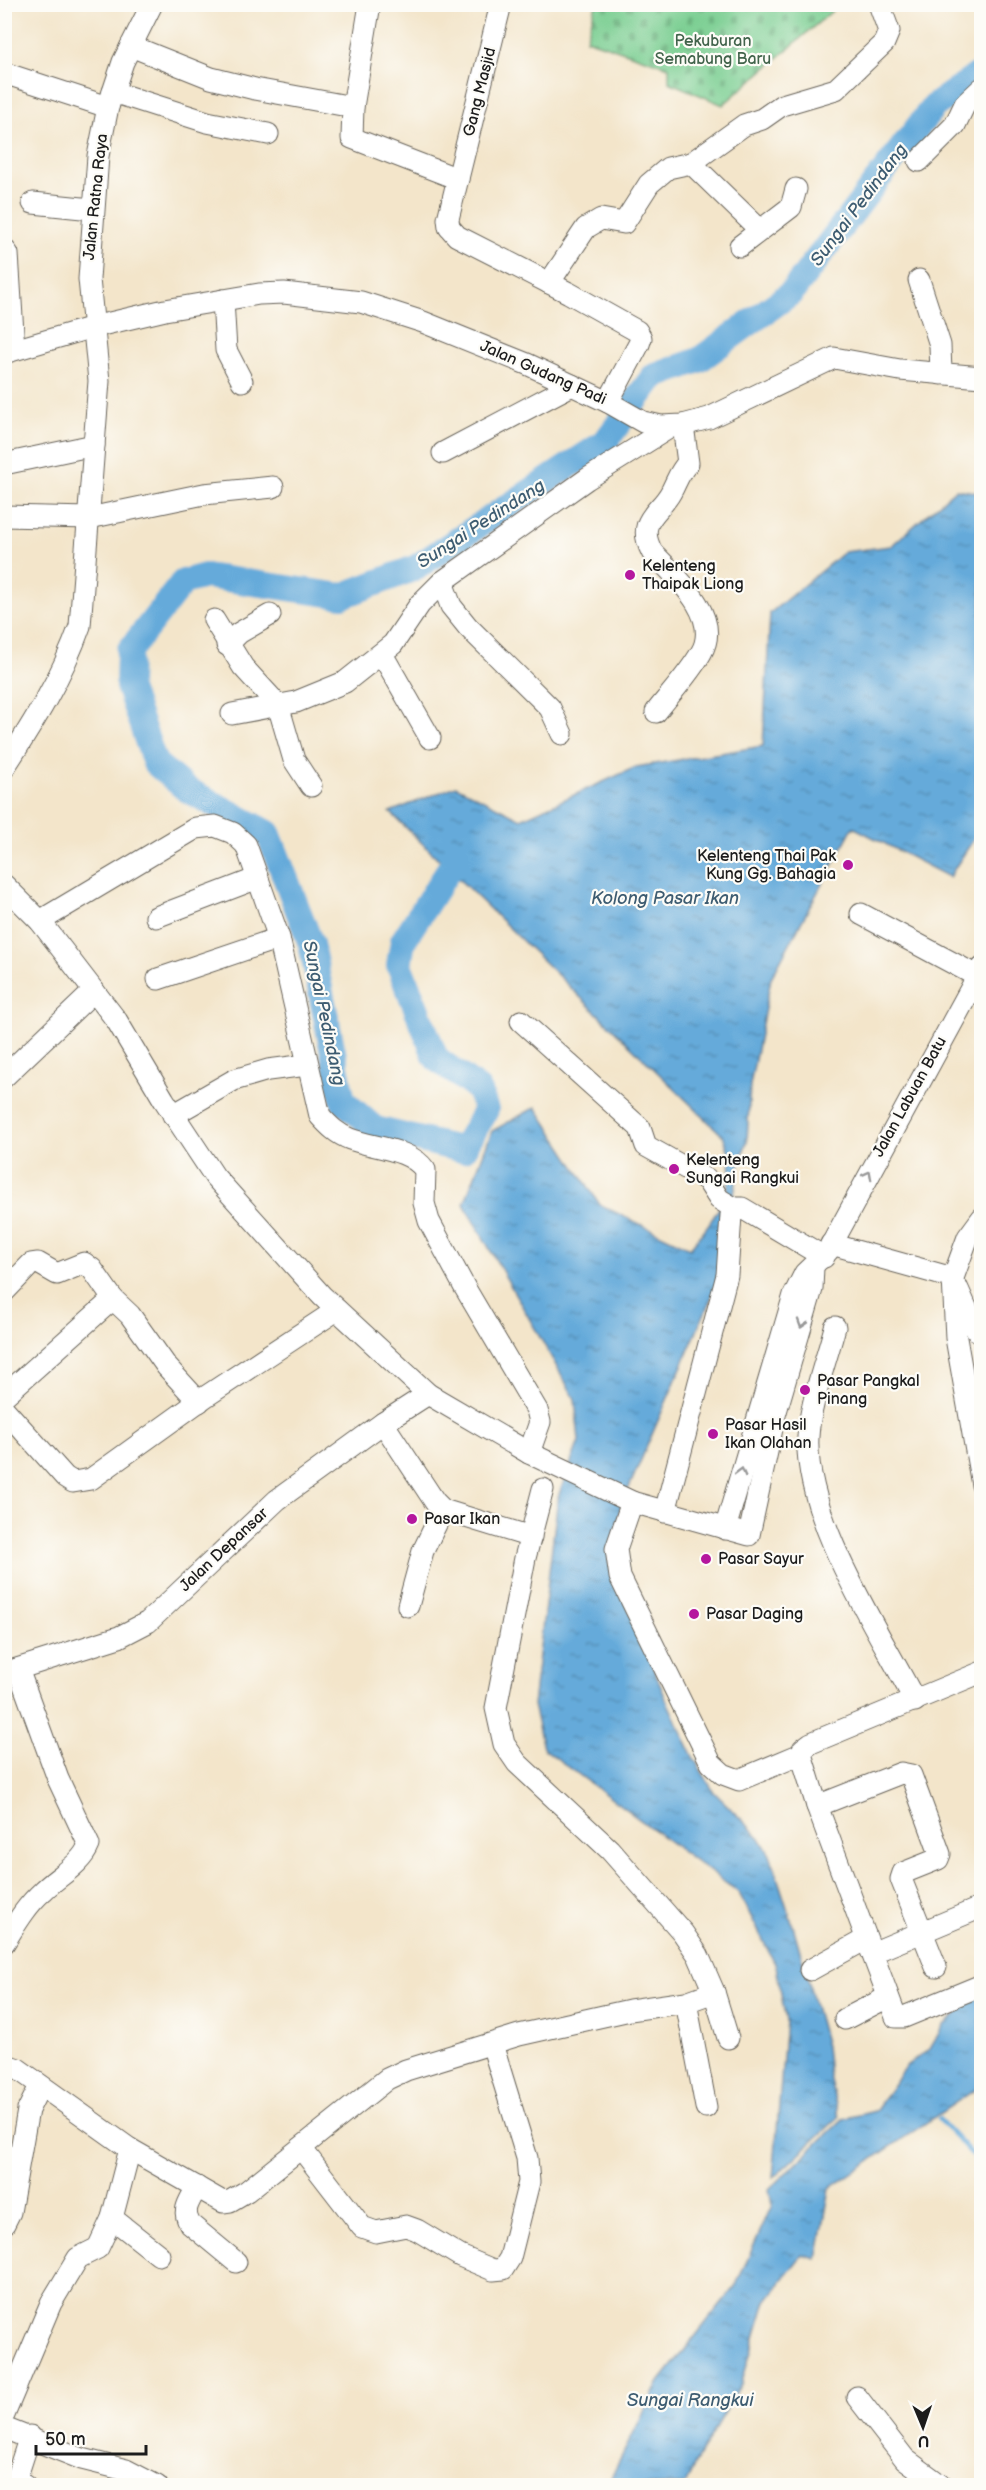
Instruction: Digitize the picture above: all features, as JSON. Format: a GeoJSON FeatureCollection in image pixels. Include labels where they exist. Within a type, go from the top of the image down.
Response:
{"type":"FeatureCollection","features":[{"type":"Feature","properties":{"kind":"street","name":"Jalan Ratna Raya"},"geometry":{"type":"LineString","coordinates":[[4,768],[46,702],[68,660],[77,634],[82,608],[99,381],[88,279],[98,156],[110,99],[130,46],[152,4]]}},
{"type":"Feature","properties":{"kind":"street"},"geometry":{"type":"LineString","coordinates":[[370,4],[353,107],[352,138],[458,179]]}},
{"type":"Feature","properties":{"kind":"street","name":"Gang Masjid"},"geometry":{"type":"LineString","coordinates":[[501,4],[448,219],[449,227],[457,236],[549,283]]}},
{"type":"Feature","properties":{"kind":"street"},"geometry":{"type":"LineString","coordinates":[[610,403],[641,338],[637,331],[624,323],[549,283],[586,228],[601,219],[624,223],[649,184],[668,168],[691,163],[744,125],[762,120],[782,105],[836,88],[884,43],[889,31],[879,4]]}},
{"type":"Feature","properties":{"kind":"street"},"geometry":{"type":"LineString","coordinates":[[130,46],[211,78],[255,89],[353,107]]}},
{"type":"Feature","properties":{"kind":"street"},"geometry":{"type":"LineString","coordinates":[[4,73],[207,122],[267,134]]}},
{"type":"Feature","properties":{"kind":"street"},"geometry":{"type":"LineString","coordinates":[[919,161],[946,135],[965,104],[981,88]]}},
{"type":"Feature","properties":{"kind":"street"},"geometry":{"type":"LineString","coordinates":[[691,163],[759,229]]}},
{"type":"Feature","properties":{"kind":"street"},"geometry":{"type":"LineString","coordinates":[[740,246],[759,229],[791,207],[796,189]]}},
{"type":"Feature","properties":{"kind":"street"},"geometry":{"type":"LineString","coordinates":[[33,203],[92,209]]}},
{"type":"Feature","properties":{"kind":"street"},"geometry":{"type":"LineString","coordinates":[[4,249],[8,254],[9,351]]}},
{"type":"Feature","properties":{"kind":"street"},"geometry":{"type":"LineString","coordinates":[[919,280],[940,345],[941,374]]}},
{"type":"Feature","properties":{"kind":"street","name":"Jalan Gudang Padi"},"geometry":{"type":"LineString","coordinates":[[9,351],[93,327],[223,300],[284,293],[361,302],[434,327],[572,385],[638,419],[655,425],[678,425],[734,408],[831,359],[848,359],[900,370],[981,377]]}},
{"type":"Feature","properties":{"kind":"street"},"geometry":{"type":"LineString","coordinates":[[223,300],[228,358],[242,381]]}},
{"type":"Feature","properties":{"kind":"street"},"geometry":{"type":"LineString","coordinates":[[443,453],[572,385]]}},
{"type":"Feature","properties":{"kind":"street"},"geometry":{"type":"LineString","coordinates":[[232,714],[278,705],[321,693],[345,682],[393,644],[420,604],[442,582],[587,479],[678,425],[688,463],[679,474],[669,495],[650,516],[649,544],[652,552],[693,595],[702,614],[705,639],[701,653],[656,712]]}},
{"type":"Feature","properties":{"kind":"street"},"geometry":{"type":"LineString","coordinates":[[4,464],[94,445]]}},
{"type":"Feature","properties":{"kind":"street"},"geometry":{"type":"LineString","coordinates":[[4,516],[89,519],[204,495],[273,487]]}},
{"type":"Feature","properties":{"kind":"street"},"geometry":{"type":"LineString","coordinates":[[442,582],[451,606],[468,627],[550,708],[562,734]]}},
{"type":"Feature","properties":{"kind":"street"},"geometry":{"type":"LineString","coordinates":[[227,645],[239,633],[270,615]]}},
{"type":"Feature","properties":{"kind":"street"},"geometry":{"type":"LineString","coordinates":[[214,620],[227,645],[278,705],[294,760],[311,786]]}},
{"type":"Feature","properties":{"kind":"street"},"geometry":{"type":"LineString","coordinates":[[382,654],[430,738]]}},
{"type":"Feature","properties":{"kind":"street"},"geometry":{"type":"LineString","coordinates":[[40,921],[196,828],[215,826],[233,833],[246,845],[279,938],[320,1116],[331,1129],[349,1139],[414,1158],[425,1170],[424,1203],[429,1221],[465,1288],[537,1410],[540,1422],[529,1453]]}},
{"type":"Feature","properties":{"kind":"street"},"geometry":{"type":"LineString","coordinates":[[156,917],[258,878]]}},
{"type":"Feature","properties":{"kind":"street"},"geometry":{"type":"LineString","coordinates":[[4,885],[40,921],[117,1021],[173,1115],[237,1205],[337,1310],[428,1394],[529,1453],[630,1501],[749,1535],[766,1414]]}},
{"type":"Feature","properties":{"kind":"street"},"geometry":{"type":"LineString","coordinates":[[861,914],[979,972]]}},
{"type":"Feature","properties":{"kind":"street"},"geometry":{"type":"LineString","coordinates":[[158,979],[279,938]]}},
{"type":"Feature","properties":{"kind":"street","name":"Jalan Labuan Batu"},"geometry":{"type":"LineString","coordinates":[[827,1248],[979,972]]}},
{"type":"Feature","properties":{"kind":"street"},"geometry":{"type":"LineString","coordinates":[[4,1077],[94,991]]}},
{"type":"Feature","properties":{"kind":"street"},"geometry":{"type":"LineString","coordinates":[[520,1021],[640,1128],[646,1146],[707,1180],[729,1205],[731,1215],[727,1275],[665,1512]]}},
{"type":"Feature","properties":{"kind":"street"},"geometry":{"type":"LineString","coordinates":[[173,1115],[234,1080],[268,1070],[307,1065]]}},
{"type":"Feature","properties":{"kind":"street"},"geometry":{"type":"LineString","coordinates":[[729,1205],[742,1208],[827,1248],[953,1278],[979,1329],[956,1338]]}},
{"type":"Feature","properties":{"kind":"street"},"geometry":{"type":"LineString","coordinates":[[981,1218],[968,1237],[953,1278],[956,1338],[981,1485]]}},
{"type":"Feature","properties":{"kind":"street"},"geometry":{"type":"LineString","coordinates":[[725,1529],[774,1385],[809,1301],[827,1248]]}},
{"type":"Feature","properties":{"kind":"street"},"geometry":{"type":"LineString","coordinates":[[4,1292],[31,1264],[38,1263],[57,1274],[84,1263],[92,1269],[114,1299],[130,1315],[167,1367],[199,1402]]}},
{"type":"Feature","properties":{"kind":"street"},"geometry":{"type":"LineString","coordinates":[[4,1396],[114,1299]]}},
{"type":"Feature","properties":{"kind":"street"},"geometry":{"type":"LineString","coordinates":[[4,1409],[65,1477],[73,1482],[82,1482],[101,1474],[199,1402],[337,1310]]}},
{"type":"Feature","properties":{"kind":"street"},"geometry":{"type":"LineString","coordinates":[[835,1327],[808,1427],[808,1456],[812,1480],[843,1565],[915,1701]]}},
{"type":"Feature","properties":{"kind":"street","name":"Jalan Depansar"},"geometry":{"type":"LineString","coordinates":[[11,1671],[119,1637],[148,1622],[277,1500],[383,1423],[428,1394]]}},
{"type":"Feature","properties":{"kind":"street"},"geometry":{"type":"LineString","coordinates":[[383,1423],[443,1510],[531,1537]]}},
{"type":"Feature","properties":{"kind":"street"},"geometry":{"type":"LineString","coordinates":[[543,1489],[496,1708],[504,1744],[517,1763],[610,1850],[683,1934],[698,1955],[714,1992],[728,2038]]}},
{"type":"Feature","properties":{"kind":"street"},"geometry":{"type":"LineString","coordinates":[[630,1501],[616,1549],[620,1577],[711,1763],[723,1774],[739,1780],[801,1754]]}},
{"type":"Feature","properties":{"kind":"street"},"geometry":{"type":"LineString","coordinates":[[408,1606],[423,1551],[443,1510]]}},
{"type":"Feature","properties":{"kind":"street"},"geometry":{"type":"LineString","coordinates":[[4,1943],[22,1913],[44,1890],[71,1868],[89,1845],[11,1671]]}},
{"type":"Feature","properties":{"kind":"street"},"geometry":{"type":"LineString","coordinates":[[981,1672],[811,1743],[803,1749],[801,1754],[817,1806],[893,2012],[898,2018],[981,1985]]}},
{"type":"Feature","properties":{"kind":"street"},"geometry":{"type":"LineString","coordinates":[[817,1806],[901,1773],[911,1775],[940,1854],[938,1859],[901,1875],[936,1967]]}},
{"type":"Feature","properties":{"kind":"street"},"geometry":{"type":"LineString","coordinates":[[810,1970],[869,1946],[922,1932],[981,1907]]}},
{"type":"Feature","properties":{"kind":"street"},"geometry":{"type":"LineString","coordinates":[[4,2064],[18,2069],[130,2149],[223,2202],[230,2201],[301,2148],[387,2079],[406,2070],[519,2035],[630,2010],[686,2002],[714,1992]]}},
{"type":"Feature","properties":{"kind":"street"},"geometry":{"type":"LineString","coordinates":[[845,2019],[888,1997]]}},
{"type":"Feature","properties":{"kind":"street"},"geometry":{"type":"LineString","coordinates":[[686,2002],[706,2107]]}},
{"type":"Feature","properties":{"kind":"street"},"geometry":{"type":"LineString","coordinates":[[301,2148],[362,2227],[376,2232],[406,2226],[426,2234],[471,2261],[493,2270],[503,2269],[510,2258],[529,2182],[527,2158],[492,2044]]}},
{"type":"Feature","properties":{"kind":"street"},"geometry":{"type":"LineString","coordinates":[[4,2224],[10,2212],[28,2110],[40,2086]]}},
{"type":"Feature","properties":{"kind":"street"},"geometry":{"type":"LineString","coordinates":[[4,2415],[51,2303],[78,2258],[85,2253],[97,2251],[112,2218],[130,2149]]}},
{"type":"Feature","properties":{"kind":"street"},"geometry":{"type":"LineString","coordinates":[[196,2187],[185,2210],[186,2217],[190,2224],[236,2262]]}},
{"type":"Feature","properties":{"kind":"street"},"geometry":{"type":"LineString","coordinates":[[112,2218],[159,2255]]}},
{"type":"Feature","properties":{"kind":"street"},"geometry":{"type":"LineString","coordinates":[[857,2397],[905,2459],[942,2486]]}},
{"type":"Feature","properties":{"kind":"street"},"geometry":{"type":"LineString","coordinates":[[4,2428],[30,2436],[82,2459],[126,2470],[147,2484]]}},
{"type":"Feature","properties":{"kind":"street"},"geometry":{"type":"LineString","coordinates":[[25,2486],[20,2482],[18,2474],[30,2436]]}},
{"type":"Feature","properties":{"kind":"green space","name":"Pekuburan Semabung Baru"},"geometry":{"type":"Polygon","coordinates":[[[596,4],[839,5],[723,105],[669,82],[669,67],[586,39],[596,4]]]}},
{"type":"Feature","properties":{"kind":"water","name":"Kolong Pasar Ikan"},"geometry":{"type":"Polygon","coordinates":[[[956,489],[981,493],[982,767],[976,775],[981,828],[949,877],[853,827],[771,978],[750,1085],[747,1141],[740,1162],[716,1287],[621,1506],[609,1561],[666,1699],[693,1757],[714,1792],[760,1838],[770,1855],[794,1929],[826,2046],[829,2076],[839,2117],[773,2178],[786,2021],[776,1966],[739,1893],[543,1748],[533,1705],[558,1497],[579,1441],[575,1399],[464,1204],[492,1131],[536,1107],[600,1205],[690,1248],[710,1222],[725,1196],[731,1167],[729,1152],[723,1136],[390,812],[456,786],[521,819],[636,767],[763,746],[770,613],[844,552],[891,546],[956,489]]]}},
{"type":"Feature","properties":{"kind":"water","name":"Sungai Rangkui"},"geometry":{"type":"Polygon","coordinates":[[[981,1996],[981,2088],[976,2089],[830,2188],[817,2259],[802,2255],[766,2301],[741,2385],[694,2465],[685,2485],[607,2486],[659,2382],[736,2285],[772,2205],[769,2189],[843,2119],[875,2111],[907,2065],[930,2049],[943,2026],[967,2004],[981,1996]]]}},
{"type":"Feature","properties":{"kind":"waterway","name":"Sungai Pedindang"},"geometry":{"type":"LineString","coordinates":[[453,863],[403,941],[399,965],[436,1058],[479,1090],[486,1110],[463,1150],[375,1129],[343,1101],[311,944],[268,833],[186,789],[155,763],[128,686],[129,651],[183,582],[205,576],[342,596],[415,568],[605,442],[653,377],[699,360],[791,293],[934,106],[982,72]]}},
{"type":"Feature","properties":{"kind":"waterway"},"geometry":{"type":"LineString","coordinates":[[939,2119],[982,2165]]}},
{"type":"Feature","properties":{"kind":"place","name":"Kelenteng Thaipak Liong"},"geometry":{"type":"Point","coordinates":[630,575]}},
{"type":"Feature","properties":{"kind":"place","name":"Kelenteng Thai Pak Kung Gg. Bahagia"},"geometry":{"type":"Point","coordinates":[848,865]}},
{"type":"Feature","properties":{"kind":"place","name":"Kelenteng Sungai Rangkui"},"geometry":{"type":"Point","coordinates":[674,1169]}},
{"type":"Feature","properties":{"kind":"place","name":"Pasar Pangkal Pinang"},"geometry":{"type":"Point","coordinates":[805,1390]}},
{"type":"Feature","properties":{"kind":"place","name":"Pasar Hasil Ikan Olahan"},"geometry":{"type":"Point","coordinates":[713,1434]}},
{"type":"Feature","properties":{"kind":"place","name":"Pasar Ikan"},"geometry":{"type":"Point","coordinates":[412,1519]}},
{"type":"Feature","properties":{"kind":"place","name":"Pasar Sayur"},"geometry":{"type":"Point","coordinates":[706,1559]}},
{"type":"Feature","properties":{"kind":"place","name":"Pasar Daging"},"geometry":{"type":"Point","coordinates":[694,1614]}}]}
